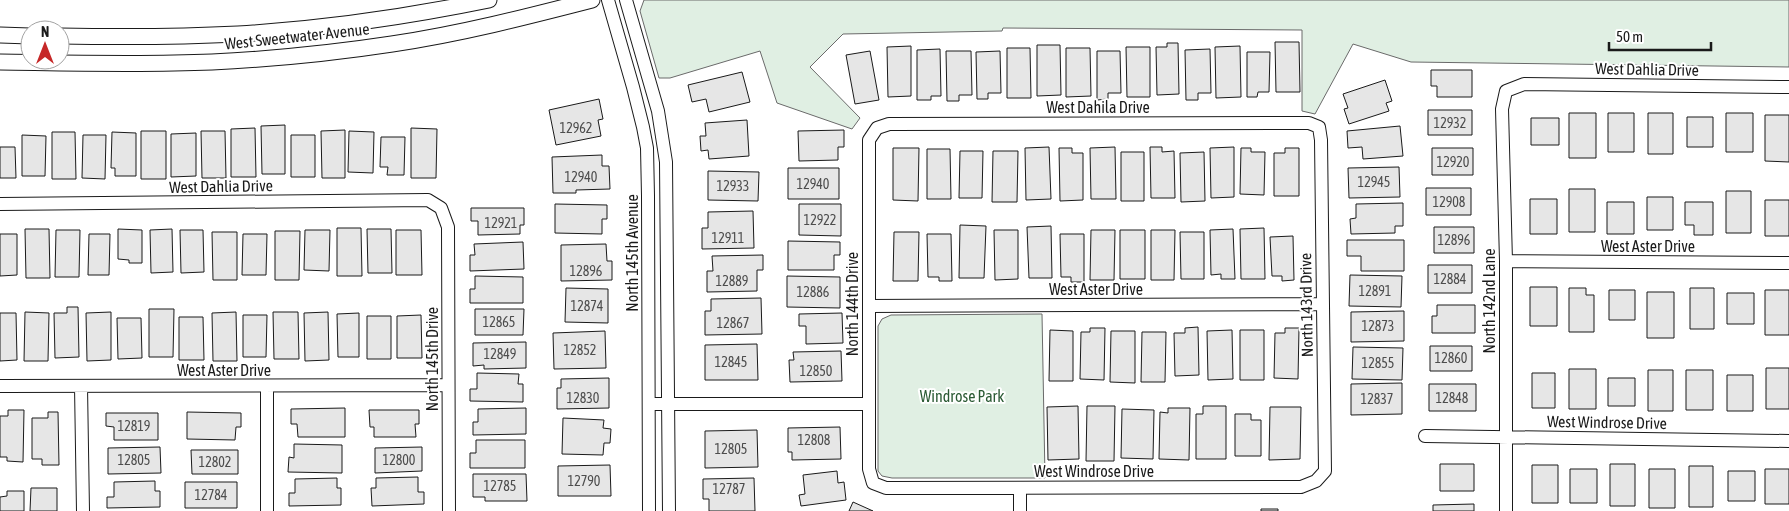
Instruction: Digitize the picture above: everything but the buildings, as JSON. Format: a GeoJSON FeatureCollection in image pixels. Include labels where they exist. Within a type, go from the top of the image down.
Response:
{"type":"FeatureCollection","features":[{"type":"Feature","properties":{"kind":"street","name":"West Sweetwater Avenue"},"geometry":{"type":"LineString","coordinates":[[70,36],[140,37],[238,34],[359,23],[436,11],[489,0]]}},
{"type":"Feature","properties":{"kind":"street","name":"West Sweetwater Avenue"},"geometry":{"type":"LineString","coordinates":[[0,62],[75,64],[212,62],[292,56],[424,39],[515,20],[592,0]]}},
{"type":"Feature","properties":{"kind":"street","name":"North 145th Avenue"},"geometry":{"type":"LineString","coordinates":[[608,0],[634,87],[647,148],[649,511]]}},
{"type":"Feature","properties":{"kind":"street"},"geometry":{"type":"LineString","coordinates":[[626,0],[658,111],[665,154],[669,511]]}},
{"type":"Feature","properties":{"kind":"street"},"geometry":{"type":"LineString","coordinates":[[0,35],[20,36]]}},
{"type":"Feature","properties":{"kind":"street","name":"West Dahlia Drive"},"geometry":{"type":"LineString","coordinates":[[1506,91],[1524,84],[1789,87]]}},
{"type":"Feature","properties":{"kind":"street","name":"North 142nd Lane"},"geometry":{"type":"LineString","coordinates":[[1506,91],[1502,109],[1506,261],[1506,511]]}},
{"type":"Feature","properties":{"kind":"street","name":"West Dahila Drive"},"geometry":{"type":"LineString","coordinates":[[877,128],[889,124],[1309,123],[1319,127]]}},
{"type":"Feature","properties":{"kind":"street","name":"North 143rd Drive"},"geometry":{"type":"LineString","coordinates":[[1316,481],[1324,472],[1322,140],[1319,127]]}},
{"type":"Feature","properties":{"kind":"street","name":"North 144th Drive"},"geometry":{"type":"LineString","coordinates":[[873,483],[868,469],[868,140],[877,128]]}},
{"type":"Feature","properties":{"kind":"street","name":"West Dahlia Drive"},"geometry":{"type":"LineString","coordinates":[[0,204],[428,200],[441,208]]}},
{"type":"Feature","properties":{"kind":"street","name":"North 145th Drive"},"geometry":{"type":"LineString","coordinates":[[441,208],[448,227],[449,511]]}},
{"type":"Feature","properties":{"kind":"street","name":"West Aster Drive"},"geometry":{"type":"LineString","coordinates":[[1506,261],[1789,263]]}},
{"type":"Feature","properties":{"kind":"street","name":"West Aster Drive"},"geometry":{"type":"LineString","coordinates":[[869,306],[1322,304]]}},
{"type":"Feature","properties":{"kind":"street","name":"West Aster Drive"},"geometry":{"type":"LineString","coordinates":[[0,386],[448,385]]}},
{"type":"Feature","properties":{"kind":"street"},"geometry":{"type":"LineString","coordinates":[[81,386],[83,511]]}},
{"type":"Feature","properties":{"kind":"street"},"geometry":{"type":"LineString","coordinates":[[267,386],[267,511]]}},
{"type":"Feature","properties":{"kind":"street"},"geometry":{"type":"LineString","coordinates":[[649,404],[868,404]]}},
{"type":"Feature","properties":{"kind":"street","name":"West Windrose Drive"},"geometry":{"type":"LineString","coordinates":[[1425,436],[1789,441]]}},
{"type":"Feature","properties":{"kind":"street","name":"West Windrose Drive"},"geometry":{"type":"LineString","coordinates":[[873,483],[886,488],[1301,487],[1316,481]]}},
{"type":"Feature","properties":{"kind":"street"},"geometry":{"type":"LineString","coordinates":[[1020,488],[1020,511]]}},
{"type":"Feature","properties":{"kind":"green space"},"geometry":{"type":"Polygon","coordinates":[[[644,0],[1789,0],[1789,67],[1411,62],[1353,44],[1315,114],[1302,111],[1302,30],[1003,28],[1002,31],[843,34],[810,67],[860,118],[852,129],[777,103],[760,51],[670,78],[659,78],[640,11],[644,0]]]}},
{"type":"Feature","properties":{"kind":"green space","name":"Windrose Park"},"geometry":{"type":"Polygon","coordinates":[[[1042,314],[1045,478],[892,478],[882,476],[878,471],[878,326],[882,319],[891,315],[1042,314]]]}}]}
